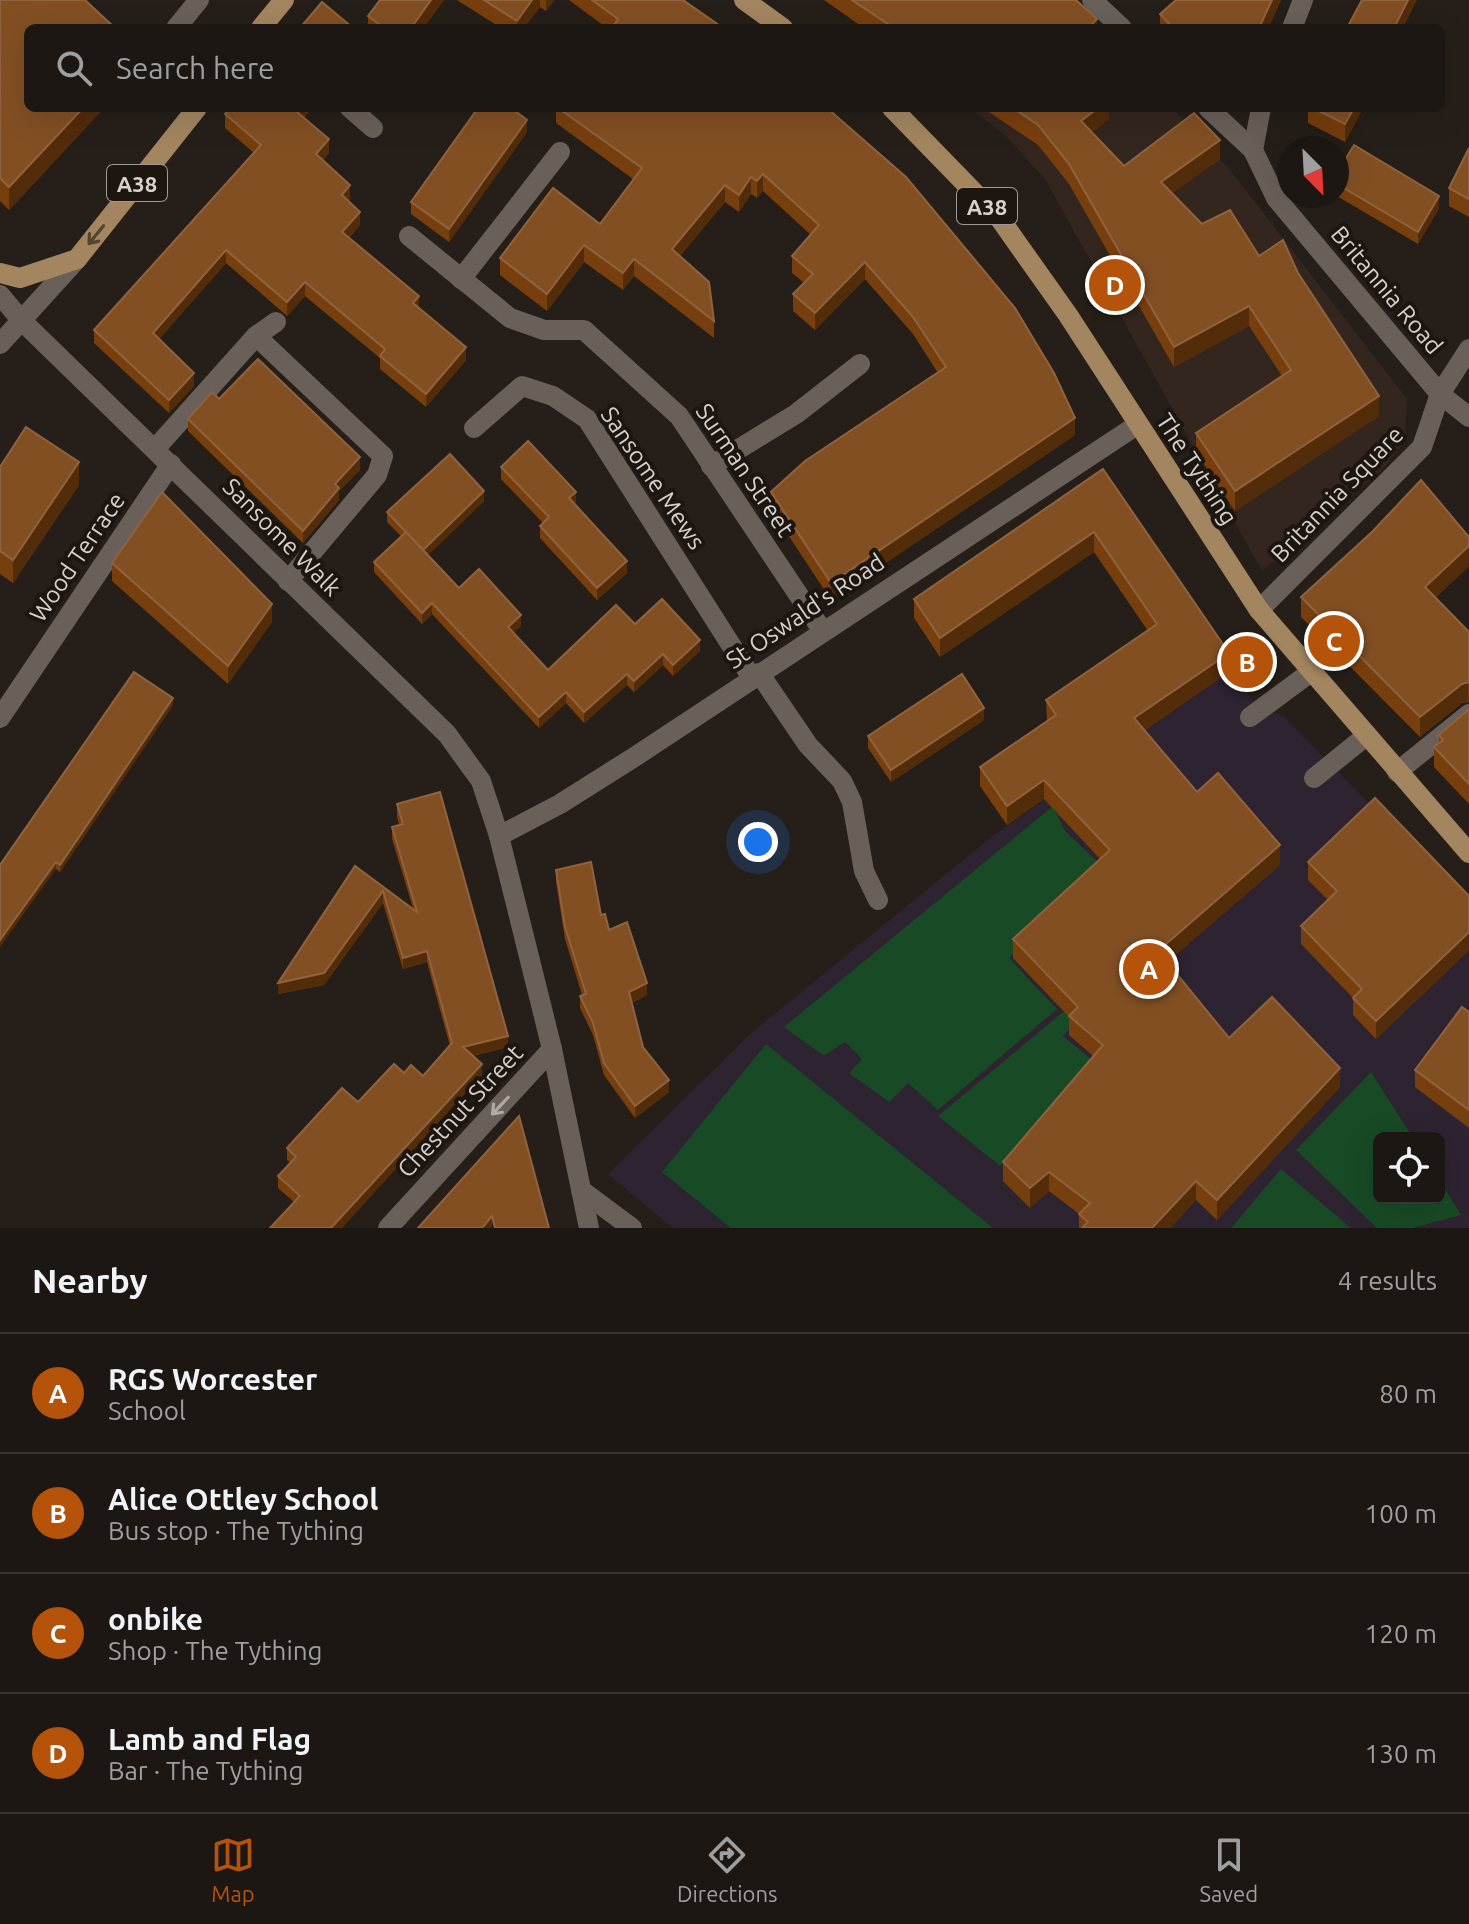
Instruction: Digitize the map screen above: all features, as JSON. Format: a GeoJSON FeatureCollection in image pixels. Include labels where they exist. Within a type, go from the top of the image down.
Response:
{"type":"FeatureCollection","features":[{"type":"Feature","properties":{"kind":"main road"},"geometry":{"type":"LineString","coordinates":[[264,24],[284,0]]}},
{"type":"Feature","properties":{"kind":"main road"},"geometry":{"type":"LineString","coordinates":[[744,0],[777,24]]}},
{"type":"Feature","properties":{"kind":"main road","name":"A38"},"geometry":{"type":"LineString","coordinates":[[77,259],[194,112]]}},
{"type":"Feature","properties":{"kind":"main road","name":"The Tything"},"geometry":{"type":"LineString","coordinates":[[896,112],[1000,219],[1068,315],[1259,610],[1469,853]]}},
{"type":"Feature","properties":{"kind":"main road"},"geometry":{"type":"LineString","coordinates":[[0,273],[20,278],[77,259]]}},
{"type":"Feature","properties":{"kind":"street"},"geometry":{"type":"LineString","coordinates":[[179,24],[199,0]]}},
{"type":"Feature","properties":{"kind":"street"},"geometry":{"type":"LineString","coordinates":[[1092,0],[1118,24]]}},
{"type":"Feature","properties":{"kind":"street"},"geometry":{"type":"LineString","coordinates":[[1294,24],[1303,0]]}},
{"type":"Feature","properties":{"kind":"street"},"geometry":{"type":"LineString","coordinates":[[355,112],[373,128]]}},
{"type":"Feature","properties":{"kind":"street","name":"Britannia Road"},"geometry":{"type":"LineString","coordinates":[[1212,112],[1253,150],[1276,198],[1440,394]]}},
{"type":"Feature","properties":{"kind":"street"},"geometry":{"type":"LineString","coordinates":[[1253,150],[1260,112]]}},
{"type":"Feature","properties":{"kind":"street"},"geometry":{"type":"LineString","coordinates":[[461,279],[560,152]]}},
{"type":"Feature","properties":{"kind":"street","name":"Surman Street"},"geometry":{"type":"LineString","coordinates":[[409,236],[510,318],[544,330],[584,330],[679,416],[822,630]]}},
{"type":"Feature","properties":{"kind":"street"},"geometry":{"type":"LineString","coordinates":[[0,344],[77,259]]}},
{"type":"Feature","properties":{"kind":"street","name":"Sansome Walk"},"geometry":{"type":"LineString","coordinates":[[0,295],[21,320],[447,734],[481,781],[499,836]]}},
{"type":"Feature","properties":{"kind":"street"},"geometry":{"type":"LineString","coordinates":[[155,449],[256,336],[276,322]]}},
{"type":"Feature","properties":{"kind":"street"},"geometry":{"type":"LineString","coordinates":[[256,336],[383,456],[377,475],[288,581]]}},
{"type":"Feature","properties":{"kind":"street","name":"Britannia Square"},"geometry":{"type":"LineString","coordinates":[[1259,610],[1422,447],[1440,394],[1469,349]]}},
{"type":"Feature","properties":{"kind":"street"},"geometry":{"type":"LineString","coordinates":[[711,466],[796,414],[860,364]]}},
{"type":"Feature","properties":{"kind":"street","name":"Sansome Mews"},"geometry":{"type":"LineString","coordinates":[[474,428],[522,386],[553,396],[587,419],[756,675]]}},
{"type":"Feature","properties":{"kind":"street"},"geometry":{"type":"LineString","coordinates":[[1440,394],[1469,417]]}},
{"type":"Feature","properties":{"kind":"street","name":"St Oswald's Road"},"geometry":{"type":"LineString","coordinates":[[499,836],[560,804],[1137,425]]}},
{"type":"Feature","properties":{"kind":"street","name":"Wood Terrace"},"geometry":{"type":"LineString","coordinates":[[0,718],[171,464]]}},
{"type":"Feature","properties":{"kind":"street"},"geometry":{"type":"LineString","coordinates":[[1250,717],[1311,672]]}},
{"type":"Feature","properties":{"kind":"street"},"geometry":{"type":"LineString","coordinates":[[756,675],[808,745],[842,781],[852,802],[864,871],[878,900]]}},
{"type":"Feature","properties":{"kind":"street"},"geometry":{"type":"LineString","coordinates":[[1397,772],[1469,714]]}},
{"type":"Feature","properties":{"kind":"street"},"geometry":{"type":"LineString","coordinates":[[1314,778],[1366,736]]}},
{"type":"Feature","properties":{"kind":"street","name":"Chestnut Street"},"geometry":{"type":"LineString","coordinates":[[388,1228],[552,1049],[499,836]]}},
{"type":"Feature","properties":{"kind":"street"},"geometry":{"type":"LineString","coordinates":[[552,1049],[589,1228]]}},
{"type":"Feature","properties":{"kind":"street"},"geometry":{"type":"LineString","coordinates":[[581,1190],[632,1228]]}},
{"type":"Feature","properties":{"kind":"shaded area"},"geometry":{"type":"Polygon","coordinates":[[[974,112],[1176,112],[1230,170],[1407,399],[1405,441],[1383,469],[1262,571],[1045,179],[1004,134],[974,112]]]}},
{"type":"Feature","properties":{"kind":"shaded area"},"geometry":{"type":"Polygon","coordinates":[[[1229,672],[1260,708],[1283,716],[1469,905],[1469,1228],[673,1228],[608,1174],[750,1034],[994,835],[1229,672]]]}},
{"type":"Feature","properties":{"kind":"green space"},"geometry":{"type":"Polygon","coordinates":[[[1053,806],[1065,831],[1103,867],[1009,958],[1057,1009],[938,1110],[908,1083],[889,1102],[849,1073],[862,1059],[845,1042],[824,1056],[784,1027],[1053,806]]]}},
{"type":"Feature","properties":{"kind":"green space"},"geometry":{"type":"Polygon","coordinates":[[[1081,997],[1091,1006],[1063,1036],[1097,1064],[1000,1166],[938,1116],[1081,997]]]}},
{"type":"Feature","properties":{"kind":"green space"},"geometry":{"type":"Polygon","coordinates":[[[766,1044],[993,1228],[731,1228],[662,1172],[766,1044]]]}},
{"type":"Feature","properties":{"kind":"green space"},"geometry":{"type":"Polygon","coordinates":[[[1371,1072],[1409,1132],[1373,1132],[1373,1204],[1445,1204],[1445,1189],[1461,1215],[1413,1228],[1377,1228],[1296,1150],[1371,1072]]]}},
{"type":"Feature","properties":{"kind":"green space"},"geometry":{"type":"Polygon","coordinates":[[[1281,1169],[1351,1228],[1231,1228],[1281,1169]]]}},
{"type":"Feature","properties":{"kind":"building"},"geometry":{"type":"Polygon","coordinates":[[[0,0],[85,0],[111,24],[24,24],[24,112],[79,112],[9,187],[0,178],[0,0]]]}},
{"type":"Feature","properties":{"kind":"building"},"geometry":{"type":"Polygon","coordinates":[[[380,0],[431,0],[414,24],[379,24],[368,16],[380,0]]]}},
{"type":"Feature","properties":{"kind":"building"},"geometry":{"type":"Polygon","coordinates":[[[484,0],[532,0],[517,21],[484,0]]]}},
{"type":"Feature","properties":{"kind":"building"},"geometry":{"type":"Polygon","coordinates":[[[592,0],[683,0],[717,24],[615,24],[618,19],[592,0]]]}},
{"type":"Feature","properties":{"kind":"building"},"geometry":{"type":"Polygon","coordinates":[[[852,0],[1076,0],[1097,19],[1092,24],[888,24],[852,0]]]}},
{"type":"Feature","properties":{"kind":"building"},"geometry":{"type":"Polygon","coordinates":[[[1176,0],[1272,0],[1261,24],[1169,24],[1160,14],[1176,0]]]}},
{"type":"Feature","properties":{"kind":"building"},"geometry":{"type":"Polygon","coordinates":[[[1362,0],[1408,0],[1396,24],[1349,24],[1362,0]]]}},
{"type":"Feature","properties":{"kind":"building"},"geometry":{"type":"Polygon","coordinates":[[[322,2],[348,24],[303,24],[322,2]]]}},
{"type":"Feature","properties":{"kind":"building"},"geometry":{"type":"Polygon","coordinates":[[[297,112],[329,139],[316,154],[350,185],[342,195],[360,212],[342,232],[419,296],[413,303],[466,347],[426,394],[380,356],[385,349],[305,282],[287,302],[226,250],[153,333],[194,373],[169,400],[94,330],[261,145],[225,114],[297,112]]]}},
{"type":"Feature","properties":{"kind":"building"},"geometry":{"type":"Polygon","coordinates":[[[475,112],[516,112],[527,120],[449,229],[411,202],[475,112]]]}},
{"type":"Feature","properties":{"kind":"building"},"geometry":{"type":"Polygon","coordinates":[[[564,112],[832,112],[906,177],[1015,308],[1054,373],[1075,418],[831,583],[771,492],[805,461],[946,367],[913,317],[865,262],[815,313],[793,294],[813,274],[792,256],[819,225],[763,174],[757,181],[751,177],[739,195],[725,185],[672,249],[709,282],[714,321],[634,259],[623,273],[584,245],[547,294],[500,258],[553,188],[600,224],[642,168],[564,112]]]}},
{"type":"Feature","properties":{"kind":"building"},"geometry":{"type":"Polygon","coordinates":[[[1019,112],[1093,112],[1081,121],[1124,166],[1194,113],[1220,140],[1161,182],[1202,224],[1230,210],[1259,256],[1283,240],[1298,273],[1379,396],[1235,491],[1196,433],[1291,370],[1249,306],[1174,347],[1069,164],[1038,125],[1019,112]]]}},
{"type":"Feature","properties":{"kind":"building"},"geometry":{"type":"Polygon","coordinates":[[[1321,112],[1352,112],[1345,124],[1321,112]]]}},
{"type":"Feature","properties":{"kind":"building"},"geometry":{"type":"Polygon","coordinates":[[[1354,145],[1439,196],[1418,232],[1349,191],[1349,153],[1354,145]]]}},
{"type":"Feature","properties":{"kind":"building"},"geometry":{"type":"Polygon","coordinates":[[[1469,148],[1469,199],[1449,188],[1469,148]]]}},
{"type":"Feature","properties":{"kind":"building"},"geometry":{"type":"Polygon","coordinates":[[[258,359],[360,457],[335,484],[339,488],[303,531],[188,419],[212,392],[219,399],[258,359]]]}},
{"type":"Feature","properties":{"kind":"building"},"geometry":{"type":"Polygon","coordinates":[[[26,427],[79,462],[13,560],[0,551],[0,467],[26,427]]]}},
{"type":"Feature","properties":{"kind":"building"},"geometry":{"type":"Polygon","coordinates":[[[528,441],[576,492],[569,498],[627,561],[597,588],[540,526],[549,517],[501,467],[528,441]]]}},
{"type":"Feature","properties":{"kind":"building"},"geometry":{"type":"Polygon","coordinates":[[[450,454],[484,491],[423,550],[387,512],[450,454]]]}},
{"type":"Feature","properties":{"kind":"building"},"geometry":{"type":"Polygon","coordinates":[[[1103,469],[1229,653],[1134,718],[1197,792],[1218,773],[1280,845],[1158,951],[1229,1038],[1272,997],[1340,1068],[1217,1200],[1196,1181],[1152,1228],[1082,1228],[1088,1222],[1079,1214],[1090,1203],[1049,1172],[1030,1188],[1003,1162],[1103,1045],[1069,1016],[1078,1007],[1013,939],[1110,850],[1044,780],[1007,806],[980,767],[1056,715],[1046,700],[1157,624],[1094,532],[940,638],[914,599],[1103,469]]]}},
{"type":"Feature","properties":{"kind":"building"},"geometry":{"type":"Polygon","coordinates":[[[1421,480],[1469,537],[1469,546],[1425,587],[1469,632],[1469,682],[1462,684],[1420,717],[1301,597],[1372,532],[1421,480]]]}},
{"type":"Feature","properties":{"kind":"building"},"geometry":{"type":"Polygon","coordinates":[[[162,492],[272,604],[228,666],[112,563],[162,492]]]}},
{"type":"Feature","properties":{"kind":"building"},"geometry":{"type":"Polygon","coordinates":[[[406,532],[459,588],[479,569],[521,615],[508,627],[548,670],[616,605],[635,624],[662,599],[700,640],[673,665],[663,654],[634,681],[627,674],[584,712],[566,692],[539,717],[432,603],[422,613],[374,562],[406,532]]]}},
{"type":"Feature","properties":{"kind":"building"},"geometry":{"type":"Polygon","coordinates":[[[134,672],[173,698],[60,865],[56,862],[0,940],[0,865],[134,672]]]}},
{"type":"Feature","properties":{"kind":"building"},"geometry":{"type":"Polygon","coordinates":[[[962,674],[984,708],[891,770],[868,736],[962,674]]]}},
{"type":"Feature","properties":{"kind":"building"},"geometry":{"type":"Polygon","coordinates":[[[1469,709],[1469,784],[1434,747],[1443,740],[1439,735],[1469,709]]]}},
{"type":"Feature","properties":{"kind":"building"},"geometry":{"type":"Polygon","coordinates":[[[440,792],[508,1036],[463,1047],[482,1064],[331,1228],[270,1228],[300,1196],[278,1176],[296,1157],[287,1148],[342,1088],[358,1102],[394,1064],[404,1073],[411,1065],[423,1076],[452,1043],[427,951],[403,958],[383,891],[324,973],[278,983],[355,866],[417,912],[392,827],[403,824],[397,804],[440,792]]]}},
{"type":"Feature","properties":{"kind":"building"},"geometry":{"type":"Polygon","coordinates":[[[1375,798],[1469,896],[1469,932],[1376,1021],[1353,998],[1362,989],[1301,926],[1337,891],[1308,862],[1375,798]]]}},
{"type":"Feature","properties":{"kind":"building"},"geometry":{"type":"Polygon","coordinates":[[[591,862],[601,915],[605,914],[609,930],[627,922],[647,983],[629,992],[643,1047],[669,1080],[635,1106],[604,1063],[593,1023],[580,996],[586,994],[565,927],[556,870],[591,862]]]}},
{"type":"Feature","properties":{"kind":"building"},"geometry":{"type":"Polygon","coordinates":[[[1462,1007],[1469,1012],[1469,1110],[1415,1070],[1462,1007]]]}},
{"type":"Feature","properties":{"kind":"building"},"geometry":{"type":"Polygon","coordinates":[[[519,1116],[549,1228],[495,1228],[492,1216],[482,1228],[418,1228],[519,1116]]]}},
{"type":"Feature","properties":{"kind":"place","name":"Lamb and Flag"},"geometry":{"type":"Point","coordinates":[1115,285]}},
{"type":"Feature","properties":{"kind":"place","name":"onbike"},"geometry":{"type":"Point","coordinates":[1334,641]}},
{"type":"Feature","properties":{"kind":"place","name":"Alice Ottley School"},"geometry":{"type":"Point","coordinates":[1247,662]}},
{"type":"Feature","properties":{"kind":"place","name":"RGS Worcester"},"geometry":{"type":"Point","coordinates":[1149,969]}}]}
